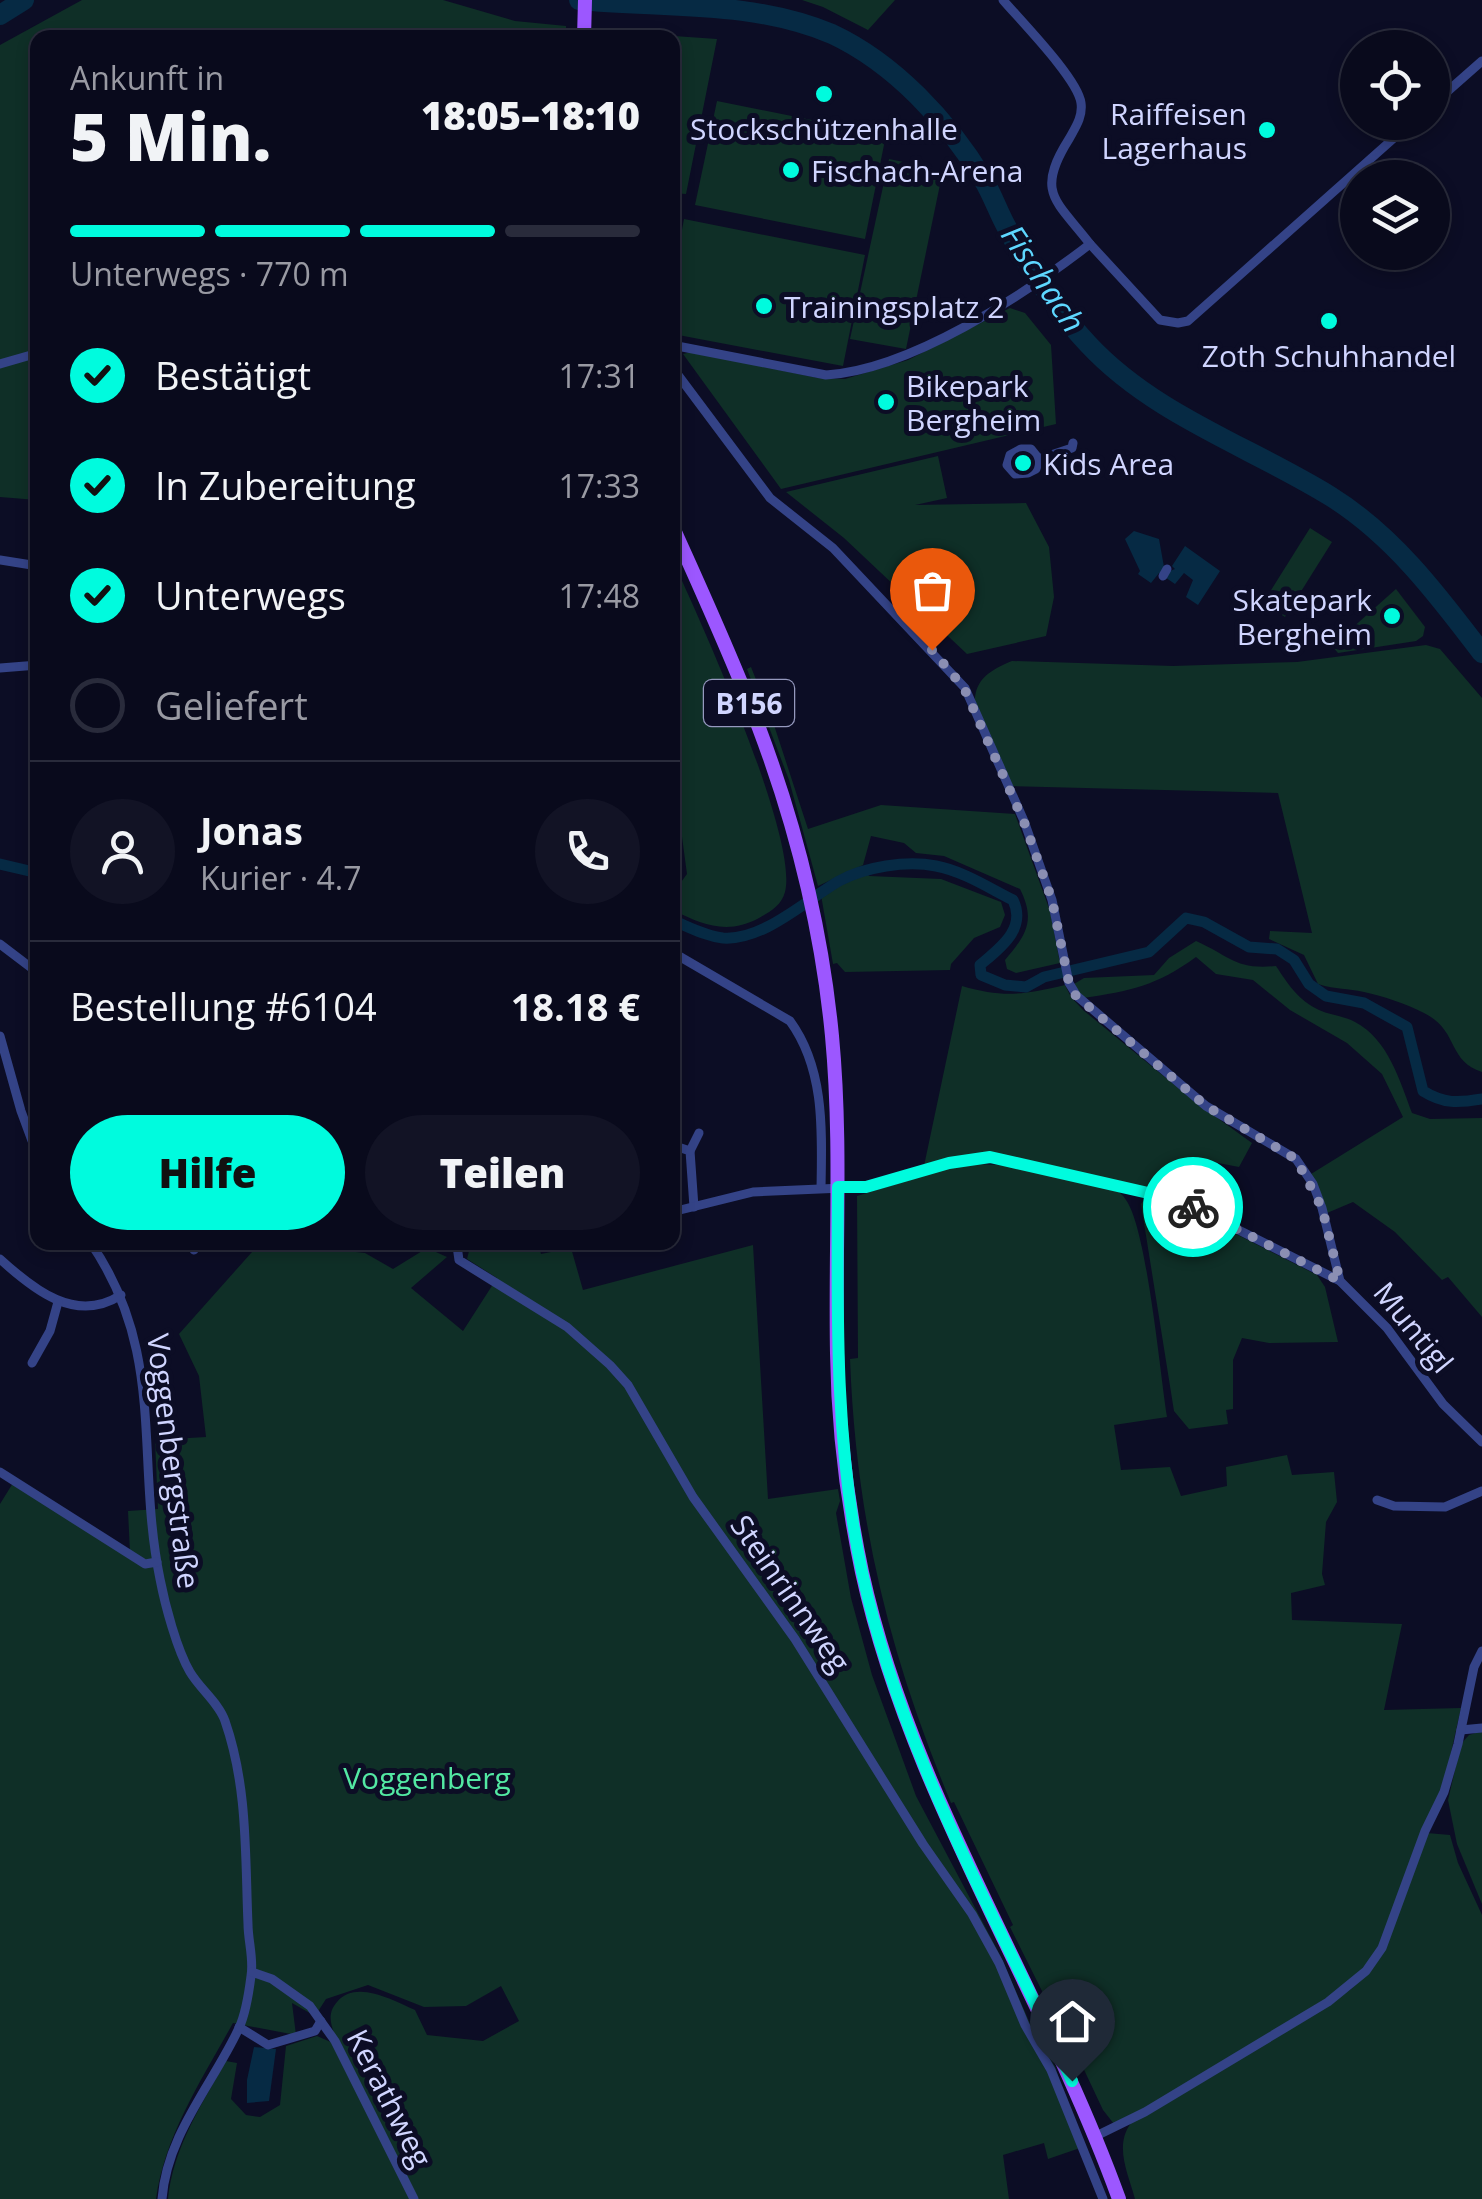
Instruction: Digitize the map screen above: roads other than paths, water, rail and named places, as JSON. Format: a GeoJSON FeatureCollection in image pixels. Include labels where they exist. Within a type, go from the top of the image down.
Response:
{"type":"FeatureCollection","features":[{"type":"Feature","properties":{"kind":"main road"},"geometry":{"type":"LineString","coordinates":[[584,30],[585,0]]}},
{"type":"Feature","properties":{"kind":"main road","name":"B156"},"geometry":{"type":"LineString","coordinates":[[680,544],[759,728],[794,834],[813,917],[831,1033],[838,1187],[837,1356],[845,1460],[862,1571],[876,1628],[914,1745],[956,1843],[1040,2011],[1120,2199]]}},
{"type":"Feature","properties":{"kind":"street"},"geometry":{"type":"LineString","coordinates":[[1002,0],[1079,94],[1081,115],[1052,167],[1050,189],[1054,198],[1160,320],[1188,321],[1392,140]]}},
{"type":"Feature","properties":{"kind":"street"},"geometry":{"type":"LineString","coordinates":[[1450,89],[1482,61]]}},
{"type":"Feature","properties":{"kind":"street"},"geometry":{"type":"LineString","coordinates":[[680,347],[826,375],[848,374],[906,356],[1015,298],[1090,244]]}},
{"type":"Feature","properties":{"kind":"street"},"geometry":{"type":"LineString","coordinates":[[0,364],[30,355]]}},
{"type":"Feature","properties":{"kind":"street"},"geometry":{"type":"LineString","coordinates":[[680,379],[770,498],[833,548],[956,675],[1024,822],[1052,900],[1069,983],[1086,1007],[1206,1106],[1296,1159],[1322,1208],[1340,1281]]}},
{"type":"Feature","properties":{"kind":"street"},"geometry":{"type":"LineString","coordinates":[[1039,459],[1026,448],[1012,452],[1006,461],[1008,469],[1020,474],[1033,472],[1039,459],[1072,448],[1073,444]]}},
{"type":"Feature","properties":{"kind":"street"},"geometry":{"type":"LineString","coordinates":[[994,460],[1006,461]]}},
{"type":"Feature","properties":{"kind":"street"},"geometry":{"type":"LineString","coordinates":[[0,560],[30,565]]}},
{"type":"Feature","properties":{"kind":"street"},"geometry":{"type":"LineString","coordinates":[[0,668],[30,666]]}},
{"type":"Feature","properties":{"kind":"street"},"geometry":{"type":"LineString","coordinates":[[0,944],[30,967]]}},
{"type":"Feature","properties":{"kind":"street"},"geometry":{"type":"LineString","coordinates":[[680,957],[790,1021],[802,1038],[817,1083],[821,1111],[821,1188]]}},
{"type":"Feature","properties":{"kind":"street"},"geometry":{"type":"LineString","coordinates":[[0,1036],[30,1137]]}},
{"type":"Feature","properties":{"kind":"street"},"geometry":{"type":"LineString","coordinates":[[694,1207],[690,1151],[699,1133]]}},
{"type":"Feature","properties":{"kind":"street"},"geometry":{"type":"LineString","coordinates":[[680,1148],[690,1151]]}},
{"type":"Feature","properties":{"kind":"street","name":"Muntigl"},"geometry":{"type":"LineString","coordinates":[[680,1210],[753,1192],[866,1187],[949,1163],[990,1157],[1179,1200],[1340,1281],[1387,1328],[1443,1404],[1482,1442]]}},
{"type":"Feature","properties":{"kind":"street","name":"Voggenbergstraße"},"geometry":{"type":"LineString","coordinates":[[95,1250],[121,1295],[134,1332],[146,1415],[156,1562],[188,1670],[224,1717],[240,1774],[252,1972],[240,2027],[183,2128],[163,2185],[162,2199]]}},
{"type":"Feature","properties":{"kind":"street","name":"Steinrinnweg"},"geometry":{"type":"LineString","coordinates":[[458,1250],[460,1260],[567,1327],[628,1385],[693,1497],[795,1639],[923,1844],[972,1914],[1057,2084],[1103,2199]]}},
{"type":"Feature","properties":{"kind":"street"},"geometry":{"type":"LineString","coordinates":[[0,1260],[33,1288],[58,1302],[94,1306],[121,1295]]}},
{"type":"Feature","properties":{"kind":"street"},"geometry":{"type":"LineString","coordinates":[[32,1363],[50,1331],[58,1302]]}},
{"type":"Feature","properties":{"kind":"street"},"geometry":{"type":"LineString","coordinates":[[0,1472],[145,1564],[156,1562]]}},
{"type":"Feature","properties":{"kind":"street"},"geometry":{"type":"LineString","coordinates":[[1376,1500],[1394,1506],[1445,1506],[1482,1491]]}},
{"type":"Feature","properties":{"kind":"street"},"geometry":{"type":"LineString","coordinates":[[1096,2136],[1145,2112],[1328,2002],[1366,1971],[1382,1948],[1444,1792],[1474,1666],[1482,1652]]}},
{"type":"Feature","properties":{"kind":"street"},"geometry":{"type":"LineString","coordinates":[[1461,1730],[1482,1728]]}},
{"type":"Feature","properties":{"kind":"street","name":"Kerathweg"},"geometry":{"type":"LineString","coordinates":[[252,1972],[272,1979],[310,2006],[321,2021],[335,2041],[414,2199]]}},
{"type":"Feature","properties":{"kind":"street","name":"Kerathweg"},"geometry":{"type":"LineString","coordinates":[[240,2027],[268,2045],[315,2031],[321,2021]]}},
{"type":"Feature","properties":{"kind":"water"},"geometry":{"type":"Polygon","coordinates":[[[1134,531],[1159,539],[1164,567],[1170,571],[1175,569],[1172,566],[1185,546],[1220,571],[1198,605],[1186,597],[1193,580],[1184,573],[1175,584],[1159,573],[1151,583],[1138,574],[1125,539],[1134,531]]]}},
{"type":"Feature","properties":{"kind":"water"},"geometry":{"type":"Polygon","coordinates":[[[254,2047],[276,2049],[269,2101],[247,2103],[247,2080],[254,2047]]]}},
{"type":"Feature","properties":{"kind":"waterway","name":"Fischach"},"geometry":{"type":"LineString","coordinates":[[0,15],[24,0]]}},
{"type":"Feature","properties":{"kind":"waterway","name":"Fischach"},"geometry":{"type":"LineString","coordinates":[[579,0],[707,7],[770,15],[832,34],[877,61],[918,96],[969,157],[1033,273],[1088,344],[1142,391],[1353,512],[1413,567],[1482,653]]}},
{"type":"Feature","properties":{"kind":"waterway"},"geometry":{"type":"LineString","coordinates":[[0,864],[30,871]]}},
{"type":"Feature","properties":{"kind":"waterway"},"geometry":{"type":"LineString","coordinates":[[680,923],[710,935],[738,937],[769,926],[839,881],[861,872],[899,864],[936,866],[1013,900],[1017,920],[1014,929],[980,965],[981,975],[1005,985],[1026,987],[1044,977],[1149,952],[1186,918],[1204,922],[1249,947],[1277,949],[1294,960],[1309,984],[1326,996],[1364,1003],[1407,1027],[1423,1091],[1451,1101],[1482,1099]]}},
{"type":"Feature","properties":{"kind":"place","name":"Stockschützenhalle"},"geometry":{"type":"Point","coordinates":[824,94]}},
{"type":"Feature","properties":{"kind":"place","name":"Raiffeisen Lagerhaus"},"geometry":{"type":"Point","coordinates":[1267,130]}},
{"type":"Feature","properties":{"kind":"place","name":"Fischach-Arena"},"geometry":{"type":"Point","coordinates":[791,170]}},
{"type":"Feature","properties":{"kind":"place","name":"Trainingsplatz 2"},"geometry":{"type":"Point","coordinates":[764,306]}},
{"type":"Feature","properties":{"kind":"place","name":"Zoth Schuhhandel"},"geometry":{"type":"Point","coordinates":[1329,321]}},
{"type":"Feature","properties":{"kind":"place","name":"Bikepark Bergheim"},"geometry":{"type":"Point","coordinates":[886,402]}},
{"type":"Feature","properties":{"kind":"place","name":"Kids Area"},"geometry":{"type":"Point","coordinates":[1023,463]}},
{"type":"Feature","properties":{"kind":"place","name":"Skatepark Bergheim"},"geometry":{"type":"Point","coordinates":[1392,616]}},
{"type":"Feature","properties":{"kind":"park label","name":"Voggenberg"},"geometry":{"type":"Point","coordinates":[427,1777]}}]}
